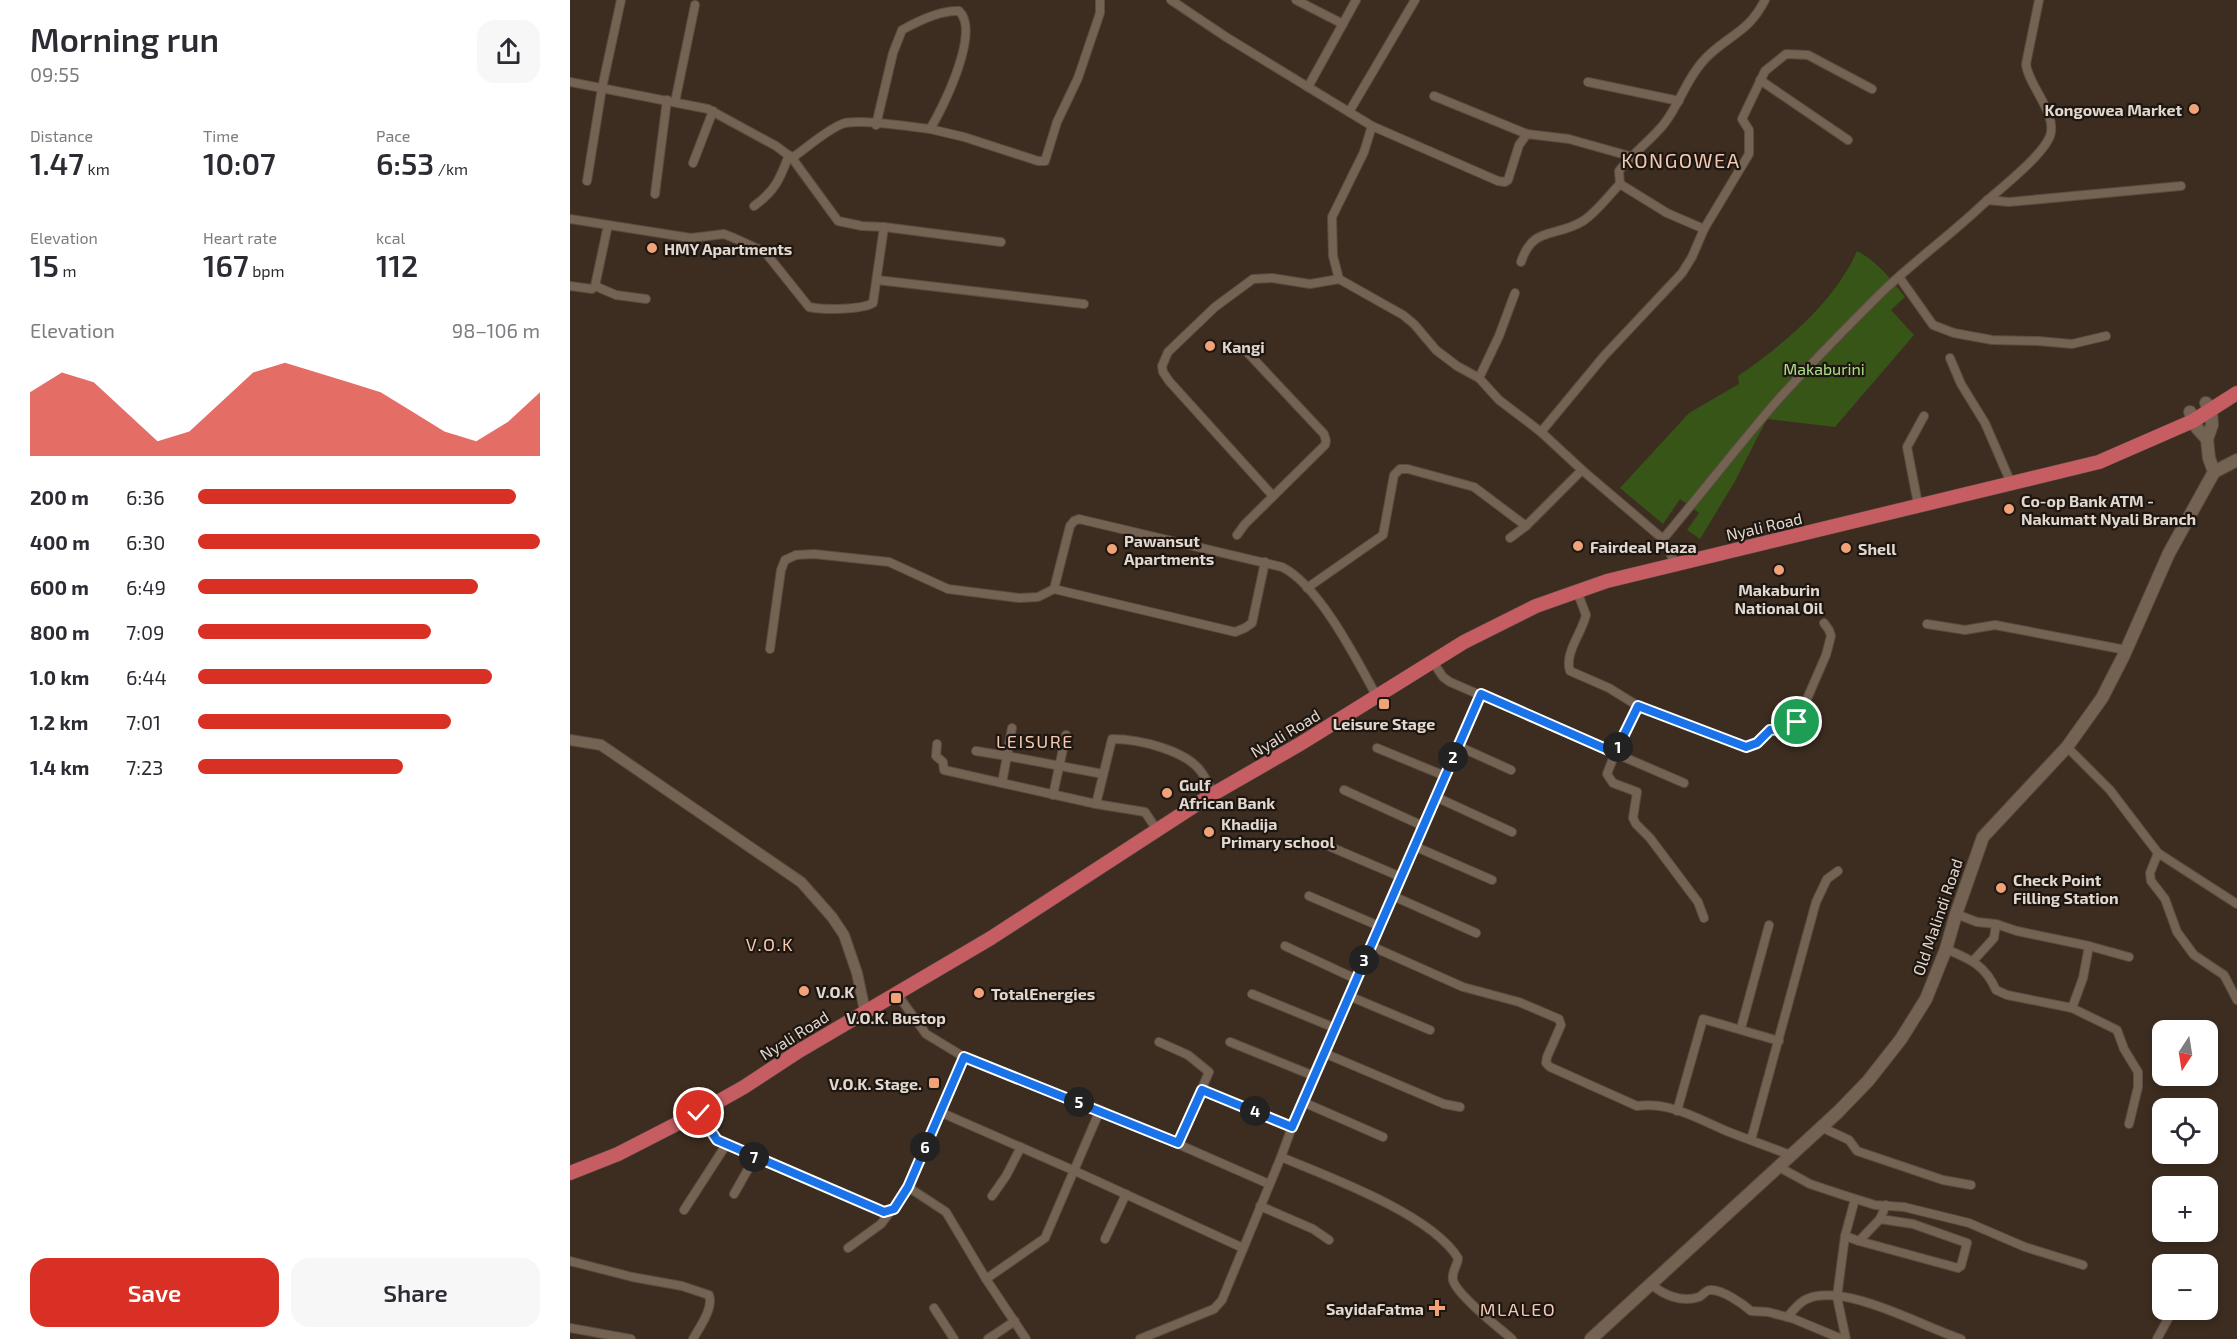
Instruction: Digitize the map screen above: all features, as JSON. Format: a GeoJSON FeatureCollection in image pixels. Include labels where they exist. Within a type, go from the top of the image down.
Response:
{"type":"FeatureCollection","features":[{"type":"Feature","properties":{"kind":"highway","name":"Nyali Road"},"geometry":{"type":"LineString","coordinates":[[2208,407],[2237,384]]}},
{"type":"Feature","properties":{"kind":"highway","name":"Nyali Road"},"geometry":{"type":"LineString","coordinates":[[570,1173],[618,1154],[699,1113],[865,1011],[1010,926],[1213,794],[1515,615],[1577,591],[1675,563],[1864,520],[1918,504],[2076,466],[2151,432],[2191,417],[2237,393]]}},
{"type":"Feature","properties":{"kind":"main road"},"geometry":{"type":"LineString","coordinates":[[2208,407],[2211,428],[2207,439],[2209,458],[2214,472],[2237,460]]}},
{"type":"Feature","properties":{"kind":"main road"},"geometry":{"type":"LineString","coordinates":[[2191,417],[2207,439]]}},
{"type":"Feature","properties":{"kind":"main road","name":"Old Malindi Road"},"geometry":{"type":"LineString","coordinates":[[1591,1339],[1851,1100],[1901,1039],[1926,999],[1946,949],[1983,837],[2067,747],[2102,698],[2169,553],[2214,472]]}},
{"type":"Feature","properties":{"kind":"street"},"geometry":{"type":"LineString","coordinates":[[587,181],[602,88],[621,0]]}},
{"type":"Feature","properties":{"kind":"street"},"geometry":{"type":"LineString","coordinates":[[754,206],[769,195],[780,180],[790,157],[841,124],[854,121],[930,129],[964,137],[1038,161],[1045,161],[1057,122],[1078,78],[1100,13],[1100,0]]}},
{"type":"Feature","properties":{"kind":"street"},"geometry":{"type":"LineString","coordinates":[[1171,0],[1226,37],[1372,126],[1498,181],[1506,182],[1512,171],[1519,145],[1527,134]]}},
{"type":"Feature","properties":{"kind":"street"},"geometry":{"type":"LineString","coordinates":[[1296,0],[1343,24]]}},
{"type":"Feature","properties":{"kind":"street"},"geometry":{"type":"LineString","coordinates":[[1308,87],[1356,0]]}},
{"type":"Feature","properties":{"kind":"street"},"geometry":{"type":"LineString","coordinates":[[1350,112],[1415,0]]}},
{"type":"Feature","properties":{"kind":"street"},"geometry":{"type":"LineString","coordinates":[[1620,184],[1619,171],[1664,124],[1679,101],[1688,80],[1710,54],[1746,28],[1765,0]]}},
{"type":"Feature","properties":{"kind":"street"},"geometry":{"type":"LineString","coordinates":[[1663,539],[1776,402],[1899,276],[1965,222],[2049,139],[2051,131],[2049,119],[2039,93],[2026,70],[2039,0]]}},
{"type":"Feature","properties":{"kind":"street"},"geometry":{"type":"LineString","coordinates":[[655,194],[671,101],[695,4]]}},
{"type":"Feature","properties":{"kind":"street"},"geometry":{"type":"LineString","coordinates":[[876,124],[893,53],[902,30],[913,23],[959,11],[967,27],[964,46],[957,73],[930,129]]}},
{"type":"Feature","properties":{"kind":"street"},"geometry":{"type":"LineString","coordinates":[[1541,432],[1604,356],[1682,273],[1704,229],[1749,154],[1749,130],[1742,119],[1760,80],[1776,60],[1786,54],[1808,55],[1872,89]]}},
{"type":"Feature","properties":{"kind":"street"},"geometry":{"type":"LineString","coordinates":[[1760,80],[1848,140]]}},
{"type":"Feature","properties":{"kind":"street"},"geometry":{"type":"LineString","coordinates":[[570,82],[713,111],[776,146],[790,157],[838,221],[862,226],[884,226],[1001,242]]}},
{"type":"Feature","properties":{"kind":"street"},"geometry":{"type":"LineString","coordinates":[[1588,82],[1679,101]]}},
{"type":"Feature","properties":{"kind":"street"},"geometry":{"type":"LineString","coordinates":[[1434,96],[1527,134],[1569,139],[1633,157]]}},
{"type":"Feature","properties":{"kind":"street"},"geometry":{"type":"LineString","coordinates":[[693,163],[713,111]]}},
{"type":"Feature","properties":{"kind":"street"},"geometry":{"type":"LineString","coordinates":[[1340,279],[1334,256],[1332,217],[1364,152],[1372,126]]}},
{"type":"Feature","properties":{"kind":"street"},"geometry":{"type":"LineString","coordinates":[[1620,184],[1667,213],[1704,229]]}},
{"type":"Feature","properties":{"kind":"street"},"geometry":{"type":"LineString","coordinates":[[1521,262],[1528,245],[1541,234],[1561,231],[1583,220],[1620,184]]}},
{"type":"Feature","properties":{"kind":"street"},"geometry":{"type":"LineString","coordinates":[[1987,200],[2009,202],[2181,186]]}},
{"type":"Feature","properties":{"kind":"street"},"geometry":{"type":"LineString","coordinates":[[570,219],[691,238],[724,234],[750,243],[765,252],[809,307],[818,309],[870,306],[875,299],[884,226]]}},
{"type":"Feature","properties":{"kind":"street"},"geometry":{"type":"LineString","coordinates":[[570,286],[591,289],[595,286],[608,225]]}},
{"type":"Feature","properties":{"kind":"street"},"geometry":{"type":"LineString","coordinates":[[1899,276],[1933,325],[1954,333],[1992,340],[2038,341],[2072,345],[2106,336]]}},
{"type":"Feature","properties":{"kind":"street"},"geometry":{"type":"LineString","coordinates":[[1274,496],[1169,381],[1163,372],[1164,360],[1168,352],[1215,307],[1253,279],[1272,278],[1310,284],[1340,279],[1403,315],[1414,324],[1436,350],[1457,366],[1479,378],[1499,400],[1541,432],[1663,539],[1675,563]]}},
{"type":"Feature","properties":{"kind":"street"},"geometry":{"type":"LineString","coordinates":[[877,280],[1084,304]]}},
{"type":"Feature","properties":{"kind":"street"},"geometry":{"type":"LineString","coordinates":[[595,286],[616,295],[646,299]]}},
{"type":"Feature","properties":{"kind":"street"},"geometry":{"type":"LineString","coordinates":[[1479,378],[1499,336],[1515,293]]}},
{"type":"Feature","properties":{"kind":"street"},"geometry":{"type":"LineString","coordinates":[[1237,535],[1326,441],[1324,434],[1247,352]]}},
{"type":"Feature","properties":{"kind":"street"},"geometry":{"type":"LineString","coordinates":[[1950,358],[1961,384],[1985,423],[2011,483]]}},
{"type":"Feature","properties":{"kind":"street"},"geometry":{"type":"LineString","coordinates":[[1918,504],[1907,447],[1924,416]]}},
{"type":"Feature","properties":{"kind":"street"},"geometry":{"type":"LineString","coordinates":[[1307,588],[1383,535],[1394,475],[1400,469],[1408,469],[1474,488],[1526,526]]}},
{"type":"Feature","properties":{"kind":"street"},"geometry":{"type":"LineString","coordinates":[[1510,538],[1526,526],[1582,470]]}},
{"type":"Feature","properties":{"kind":"street"},"geometry":{"type":"LineString","coordinates":[[1054,589],[1070,526],[1079,519],[1265,562],[1293,572],[1307,588],[1325,610],[1377,697]]}},
{"type":"Feature","properties":{"kind":"street"},"geometry":{"type":"LineString","coordinates":[[770,649],[781,570],[785,560],[796,555],[841,555],[889,562],[948,589],[1030,598],[1038,597],[1054,589],[1235,632],[1252,623],[1265,562]]}},
{"type":"Feature","properties":{"kind":"street"},"geometry":{"type":"LineString","coordinates":[[1577,591],[1586,615],[1570,656],[1568,664],[1570,671],[1609,688],[1638,706],[1746,747],[1753,746],[1770,730],[1791,728],[1797,722],[1829,644],[1829,630],[1824,623]]}},
{"type":"Feature","properties":{"kind":"street"},"geometry":{"type":"LineString","coordinates":[[1927,624],[1965,630],[1995,625],[2126,650]]}},
{"type":"Feature","properties":{"kind":"street"},"geometry":{"type":"LineString","coordinates":[[1433,662],[1443,677],[1450,682],[1684,783]]}},
{"type":"Feature","properties":{"kind":"street"},"geometry":{"type":"LineString","coordinates":[[1140,1339],[1214,1309],[1222,1300],[1292,1127],[1481,694]]}},
{"type":"Feature","properties":{"kind":"street"},"geometry":{"type":"LineString","coordinates":[[1638,706],[1607,774],[1613,783],[1637,792],[1634,818],[1636,824],[1650,838],[1698,902],[1704,918]]}},
{"type":"Feature","properties":{"kind":"street"},"geometry":{"type":"LineString","coordinates":[[1002,783],[1012,728]]}},
{"type":"Feature","properties":{"kind":"street"},"geometry":{"type":"LineString","coordinates":[[1053,795],[1066,735]]}},
{"type":"Feature","properties":{"kind":"street"},"geometry":{"type":"LineString","coordinates":[[1096,804],[1112,739],[1132,739],[1176,753],[1201,771],[1213,794]]}},
{"type":"Feature","properties":{"kind":"street"},"geometry":{"type":"LineString","coordinates":[[570,740],[601,745],[801,882],[832,917],[844,935],[857,973],[865,1011]]}},
{"type":"Feature","properties":{"kind":"street"},"geometry":{"type":"LineString","coordinates":[[937,744],[936,756],[944,762],[944,770],[1096,804],[1145,812],[1157,830]]}},
{"type":"Feature","properties":{"kind":"street"},"geometry":{"type":"LineString","coordinates":[[1458,746],[1511,770]]}},
{"type":"Feature","properties":{"kind":"street"},"geometry":{"type":"LineString","coordinates":[[2067,747],[2110,790],[2158,853],[2237,903]]}},
{"type":"Feature","properties":{"kind":"street"},"geometry":{"type":"LineString","coordinates":[[1377,748],[1445,776]]}},
{"type":"Feature","properties":{"kind":"street"},"geometry":{"type":"LineString","coordinates":[[976,751],[1103,774]]}},
{"type":"Feature","properties":{"kind":"street"},"geometry":{"type":"LineString","coordinates":[[1344,790],[1423,826]]}},
{"type":"Feature","properties":{"kind":"street"},"geometry":{"type":"LineString","coordinates":[[1436,796],[1512,832]]}},
{"type":"Feature","properties":{"kind":"street"},"geometry":{"type":"LineString","coordinates":[[1326,845],[1401,878]]}},
{"type":"Feature","properties":{"kind":"street"},"geometry":{"type":"LineString","coordinates":[[1414,846],[1492,880]]}},
{"type":"Feature","properties":{"kind":"street"},"geometry":{"type":"LineString","coordinates":[[2158,853],[2150,873],[2151,881],[2165,899],[2177,932],[2194,955],[2224,975],[2237,1000]]}},
{"type":"Feature","properties":{"kind":"street"},"geometry":{"type":"LineString","coordinates":[[1751,1140],[1816,902],[1827,879],[1838,871]]}},
{"type":"Feature","properties":{"kind":"street"},"geometry":{"type":"LineString","coordinates":[[1309,896],[1379,926]]}},
{"type":"Feature","properties":{"kind":"street"},"geometry":{"type":"LineString","coordinates":[[1393,896],[1476,933]]}},
{"type":"Feature","properties":{"kind":"street"},"geometry":{"type":"LineString","coordinates":[[1956,914],[1977,922],[1996,924],[2129,957]]}},
{"type":"Feature","properties":{"kind":"street"},"geometry":{"type":"LineString","coordinates":[[1973,961],[1994,938],[1996,924]]}},
{"type":"Feature","properties":{"kind":"street"},"geometry":{"type":"LineString","coordinates":[[1741,1028],[1769,925]]}},
{"type":"Feature","properties":{"kind":"street"},"geometry":{"type":"LineString","coordinates":[[1285,946],[1356,979]]}},
{"type":"Feature","properties":{"kind":"street"},"geometry":{"type":"LineString","coordinates":[[1371,946],[1463,987],[1519,1002],[1559,1019],[1561,1025],[1547,1057],[1546,1063],[1550,1067],[1637,1106],[1650,1104],[1703,1119],[1791,1155]]}},
{"type":"Feature","properties":{"kind":"street"},"geometry":{"type":"LineString","coordinates":[[2072,1008],[2083,978],[2089,946]]}},
{"type":"Feature","properties":{"kind":"street"},"geometry":{"type":"LineString","coordinates":[[1946,949],[1973,961],[1990,975],[1996,990],[2007,995],[2072,1008],[2118,1030],[2124,1049],[2138,1072],[2138,1087],[2129,1124]]}},
{"type":"Feature","properties":{"kind":"street"},"geometry":{"type":"LineString","coordinates":[[897,994],[926,1034],[964,1057],[1100,1110],[1269,1184]]}},
{"type":"Feature","properties":{"kind":"street"},"geometry":{"type":"LineString","coordinates":[[1252,994],[1335,1028]]}},
{"type":"Feature","properties":{"kind":"street"},"geometry":{"type":"LineString","coordinates":[[1349,996],[1430,1030]]}},
{"type":"Feature","properties":{"kind":"street"},"geometry":{"type":"LineString","coordinates":[[1677,1111],[1703,1019],[1741,1028],[1779,1041]]}},
{"type":"Feature","properties":{"kind":"street"},"geometry":{"type":"LineString","coordinates":[[1159,1042],[1188,1055],[1209,1072],[1178,1143]]}},
{"type":"Feature","properties":{"kind":"street"},"geometry":{"type":"LineString","coordinates":[[1230,1042],[1314,1076]]}},
{"type":"Feature","properties":{"kind":"street"},"geometry":{"type":"LineString","coordinates":[[1324,1053],[1444,1104],[1460,1107]]}},
{"type":"Feature","properties":{"kind":"street"},"geometry":{"type":"LineString","coordinates":[[848,1248],[880,1224],[894,1209],[908,1187],[964,1057]]}},
{"type":"Feature","properties":{"kind":"street"},"geometry":{"type":"LineString","coordinates":[[1202,1090],[1292,1127]]}},
{"type":"Feature","properties":{"kind":"street"},"geometry":{"type":"LineString","coordinates":[[1303,1102],[1383,1137]]}},
{"type":"Feature","properties":{"kind":"street"},"geometry":{"type":"LineString","coordinates":[[986,1279],[1045,1238],[1100,1110]]}},
{"type":"Feature","properties":{"kind":"street"},"geometry":{"type":"LineString","coordinates":[[940,1112],[1243,1248]]}},
{"type":"Feature","properties":{"kind":"street"},"geometry":{"type":"LineString","coordinates":[[699,1113],[717,1140],[884,1212],[890,1212]]}},
{"type":"Feature","properties":{"kind":"street"},"geometry":{"type":"LineString","coordinates":[[1821,1126],[1849,1140],[1857,1151],[1943,1180],[1971,1185]]}},
{"type":"Feature","properties":{"kind":"street"},"geometry":{"type":"LineString","coordinates":[[684,1210],[726,1144]]}},
{"type":"Feature","properties":{"kind":"street"},"geometry":{"type":"LineString","coordinates":[[992,1196],[1006,1176],[1021,1147]]}},
{"type":"Feature","properties":{"kind":"street"},"geometry":{"type":"LineString","coordinates":[[734,1194],[755,1157]]}},
{"type":"Feature","properties":{"kind":"street"},"geometry":{"type":"LineString","coordinates":[[1281,1157],[1358,1189],[1428,1228],[1454,1251],[1458,1258],[1452,1275],[1454,1284],[1470,1302],[1512,1339]]}},
{"type":"Feature","properties":{"kind":"street"},"geometry":{"type":"LineString","coordinates":[[1779,1167],[1810,1184],[1855,1199],[1969,1223],[2025,1247],[2084,1265]]}},
{"type":"Feature","properties":{"kind":"street"},"geometry":{"type":"LineString","coordinates":[[908,1187],[946,1212],[986,1279],[1026,1339]]}},
{"type":"Feature","properties":{"kind":"street"},"geometry":{"type":"LineString","coordinates":[[1105,1239],[1126,1194]]}},
{"type":"Feature","properties":{"kind":"street"},"geometry":{"type":"LineString","coordinates":[[1844,1339],[1837,1297],[1845,1236],[1855,1199]]}},
{"type":"Feature","properties":{"kind":"street"},"geometry":{"type":"LineString","coordinates":[[1859,1242],[1880,1220],[1886,1204]]}},
{"type":"Feature","properties":{"kind":"street"},"geometry":{"type":"LineString","coordinates":[[1260,1206],[1313,1229],[1329,1240]]}},
{"type":"Feature","properties":{"kind":"street"},"geometry":{"type":"LineString","coordinates":[[1845,1236],[1859,1242],[1958,1268],[1962,1266],[1966,1243],[1914,1224],[1880,1220]]}},
{"type":"Feature","properties":{"kind":"street"},"geometry":{"type":"LineString","coordinates":[[570,1261],[632,1277],[682,1286],[708,1295],[711,1300],[710,1306],[693,1339]]}},
{"type":"Feature","properties":{"kind":"street"},"geometry":{"type":"LineString","coordinates":[[1651,1284],[1668,1296],[1677,1298],[1700,1297],[1707,1290],[1713,1290],[1743,1303],[1751,1311],[1768,1312],[1787,1317],[1844,1339]]}},
{"type":"Feature","properties":{"kind":"street"},"geometry":{"type":"LineString","coordinates":[[1787,1317],[1808,1298],[1837,1297],[1877,1305],[1916,1319],[1938,1336],[1961,1339]]}},
{"type":"Feature","properties":{"kind":"street"},"geometry":{"type":"LineString","coordinates":[[934,1308],[954,1339]]}},
{"type":"Feature","properties":{"kind":"street"},"geometry":{"type":"LineString","coordinates":[[2157,1339],[2167,1320]]}},
{"type":"Feature","properties":{"kind":"street"},"geometry":{"type":"LineString","coordinates":[[988,1339],[1015,1321]]}},
{"type":"Feature","properties":{"kind":"street"},"geometry":{"type":"LineString","coordinates":[[570,1328],[631,1339]]}},
{"type":"Feature","properties":{"kind":"green space","name":"Makaburini"},"geometry":{"type":"Polygon","coordinates":[[[1857,251],[1878,265],[1905,297],[1891,310],[1914,335],[1835,427],[1767,419],[1734,483],[1700,539],[1687,530],[1699,513],[1680,499],[1663,524],[1620,488],[1689,413],[1739,384],[1738,376],[1806,321],[1835,288],[1857,251]]]}},
{"type":"Feature","properties":{"kind":"place","name":"Kongowea Market"},"geometry":{"type":"Point","coordinates":[2194,109]}},
{"type":"Feature","properties":{"kind":"place","name":"HMY Apartments"},"geometry":{"type":"Point","coordinates":[652,248]}},
{"type":"Feature","properties":{"kind":"place","name":"Kangi"},"geometry":{"type":"Point","coordinates":[1210,346]}},
{"type":"Feature","properties":{"kind":"place","name":"Co-op Bank ATM - Nakumatt Nyali Branch"},"geometry":{"type":"Point","coordinates":[2009,509]}},
{"type":"Feature","properties":{"kind":"place","name":"Fairdeal Plaza"},"geometry":{"type":"Point","coordinates":[1578,546]}},
{"type":"Feature","properties":{"kind":"place","name":"Shell"},"geometry":{"type":"Point","coordinates":[1846,548]}},
{"type":"Feature","properties":{"kind":"place","name":"Pawansut Apartments"},"geometry":{"type":"Point","coordinates":[1112,549]}},
{"type":"Feature","properties":{"kind":"place","name":"Makaburin National Oil"},"geometry":{"type":"Point","coordinates":[1779,570]}},
{"type":"Feature","properties":{"kind":"place","name":"Leisure Stage"},"geometry":{"type":"Point","coordinates":[1384,704]}},
{"type":"Feature","properties":{"kind":"place","name":"Gulf African Bank"},"geometry":{"type":"Point","coordinates":[1167,793]}},
{"type":"Feature","properties":{"kind":"place","name":"Khadija Primary school"},"geometry":{"type":"Point","coordinates":[1209,832]}},
{"type":"Feature","properties":{"kind":"place","name":"Check Point Filling Station"},"geometry":{"type":"Point","coordinates":[2001,888]}},
{"type":"Feature","properties":{"kind":"place","name":"V.O.K"},"geometry":{"type":"Point","coordinates":[804,991]}},
{"type":"Feature","properties":{"kind":"place","name":"TotalEnergies"},"geometry":{"type":"Point","coordinates":[979,993]}},
{"type":"Feature","properties":{"kind":"place","name":"V.O.K. Bustop"},"geometry":{"type":"Point","coordinates":[896,998]}},
{"type":"Feature","properties":{"kind":"place","name":"V.O.K. Stage."},"geometry":{"type":"Point","coordinates":[934,1083]}},
{"type":"Feature","properties":{"kind":"place","name":"SayidaFatma"},"geometry":{"type":"Point","coordinates":[1437,1308]}},
{"type":"Feature","properties":{"kind":"district","name":"KONGOWEA"},"geometry":{"type":"Point","coordinates":[1681,160]}},
{"type":"Feature","properties":{"kind":"district","name":"LEISURE"},"geometry":{"type":"Point","coordinates":[1035,741]}},
{"type":"Feature","properties":{"kind":"district","name":"V.O.K"},"geometry":{"type":"Point","coordinates":[770,944]}},
{"type":"Feature","properties":{"kind":"district","name":"MLALEO"},"geometry":{"type":"Point","coordinates":[1518,1309]}},
{"type":"Feature","properties":{"kind":"route"},"geometry":{"type":"LineString","coordinates":[[699,1113],[717,1140],[884,1212],[894,1209],[908,1187],[964,1057],[1178,1143],[1202,1090],[1292,1127],[1481,694],[1615,753],[1638,706],[1746,747],[1753,746],[1770,730],[1791,728],[1797,722]]}}]}
